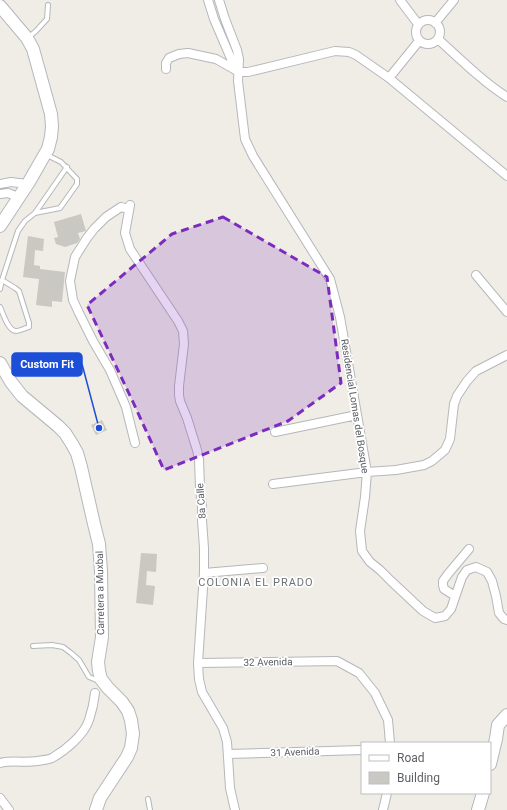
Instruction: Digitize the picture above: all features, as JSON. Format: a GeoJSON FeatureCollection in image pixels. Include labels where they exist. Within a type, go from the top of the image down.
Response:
{"type":"FeatureCollection","features":[{"type":"Feature","properties":{"kind":"main road"},"geometry":{"type":"LineString","coordinates":[[0,6],[27,38],[33,49],[51,114],[52,126],[48,149],[0,226]]}},
{"type":"Feature","properties":{"kind":"main road","name":"Carretera a Muxbal"},"geometry":{"type":"LineString","coordinates":[[1,369],[22,396],[65,433],[72,444],[77,453],[99,544],[102,637],[98,662],[99,671],[103,682],[122,702],[128,711],[134,734],[127,758],[100,798],[96,810]]}},
{"type":"Feature","properties":{"kind":"main road"},"geometry":{"type":"LineString","coordinates":[[491,760],[498,725],[507,715]]}},
{"type":"Feature","properties":{"kind":"main road"},"geometry":{"type":"LineString","coordinates":[[478,810],[483,794]]}},
{"type":"Feature","properties":{"kind":"street"},"geometry":{"type":"LineString","coordinates":[[208,0],[214,19],[232,61],[239,72]]}},
{"type":"Feature","properties":{"kind":"street","name":"Residencial Lomas del Bosque"},"geometry":{"type":"LineString","coordinates":[[219,0],[240,60],[238,81],[245,139],[253,156],[330,279],[340,317],[367,472],[360,532],[362,551],[370,562],[423,611],[435,618],[445,616],[451,609],[462,577],[467,570],[476,568],[487,572],[492,581],[499,614],[507,620]]}},
{"type":"Feature","properties":{"kind":"street"},"geometry":{"type":"LineString","coordinates":[[400,0],[418,24]]}},
{"type":"Feature","properties":{"kind":"street"},"geometry":{"type":"LineString","coordinates":[[436,22],[454,0]]}},
{"type":"Feature","properties":{"kind":"street"},"geometry":{"type":"LineString","coordinates":[[425,20],[432,20],[436,22],[439,28],[438,38],[433,43],[429,44],[419,41],[416,34],[418,24],[425,20]]}},
{"type":"Feature","properties":{"kind":"street"},"geometry":{"type":"LineString","coordinates":[[438,38],[466,65],[507,97]]}},
{"type":"Feature","properties":{"kind":"street"},"geometry":{"type":"LineString","coordinates":[[389,78],[419,41]]}},
{"type":"Feature","properties":{"kind":"street"},"geometry":{"type":"LineString","coordinates":[[166,69],[166,63],[169,58],[179,54],[188,53],[216,58],[239,72],[248,72],[328,52],[349,52],[356,55],[389,78],[507,176]]}},
{"type":"Feature","properties":{"kind":"street"},"geometry":{"type":"LineString","coordinates":[[0,184],[11,182],[27,184]]}},
{"type":"Feature","properties":{"kind":"street"},"geometry":{"type":"LineString","coordinates":[[0,194],[8,193],[18,197]]}},
{"type":"Feature","properties":{"kind":"street","name":"8a Calle"},"geometry":{"type":"LineString","coordinates":[[135,443],[126,407],[110,370],[73,300],[70,281],[75,257],[94,229],[106,217],[121,207],[130,207],[125,233],[130,248],[183,331],[184,344],[179,395],[199,459],[204,548],[204,573],[198,663],[199,679],[202,692],[223,728],[227,742],[230,788],[235,810]]}},
{"type":"Feature","properties":{"kind":"street"},"geometry":{"type":"LineString","coordinates":[[476,274],[507,312]]}},
{"type":"Feature","properties":{"kind":"street"},"geometry":{"type":"LineString","coordinates":[[273,484],[367,472],[396,470],[424,465],[432,461],[445,450],[450,439],[454,404],[457,396],[467,381],[476,371],[507,355]]}},
{"type":"Feature","properties":{"kind":"street"},"geometry":{"type":"LineString","coordinates":[[275,432],[357,415]]}},
{"type":"Feature","properties":{"kind":"street"},"geometry":{"type":"LineString","coordinates":[[455,596],[444,589],[443,581],[469,549]]}},
{"type":"Feature","properties":{"kind":"street"},"geometry":{"type":"LineString","coordinates":[[204,573],[264,568]]}},
{"type":"Feature","properties":{"kind":"street","name":"32 Avenida"},"geometry":{"type":"LineString","coordinates":[[198,663],[337,661],[359,673],[375,694],[388,720],[390,742]]}},
{"type":"Feature","properties":{"kind":"street"},"geometry":{"type":"LineString","coordinates":[[0,763],[6,761],[35,762],[51,759],[70,745],[82,733],[88,722],[94,704],[95,693]]}},
{"type":"Feature","properties":{"kind":"street","name":"31 Avenida"},"geometry":{"type":"LineString","coordinates":[[228,754],[361,750]]}},
{"type":"Feature","properties":{"kind":"street"},"geometry":{"type":"LineString","coordinates":[[383,810],[387,794]]}},
{"type":"Feature","properties":{"kind":"street"},"geometry":{"type":"LineString","coordinates":[[0,798],[9,810]]}},
{"type":"Feature","properties":{"kind":"lane"},"geometry":{"type":"LineString","coordinates":[[27,38],[36,31],[46,19],[48,5]]}},
{"type":"Feature","properties":{"kind":"lane"},"geometry":{"type":"LineString","coordinates":[[35,213],[60,208],[77,184],[77,179],[67,167],[61,162],[45,154]]}},
{"type":"Feature","properties":{"kind":"lane"},"geometry":{"type":"LineString","coordinates":[[0,289],[18,231],[35,213],[67,167]]}},
{"type":"Feature","properties":{"kind":"lane"},"geometry":{"type":"LineString","coordinates":[[0,307],[10,328],[13,331],[29,327],[19,291],[2,280]]}},
{"type":"Feature","properties":{"kind":"lane"},"geometry":{"type":"LineString","coordinates":[[33,646],[63,646],[79,660],[89,677],[103,682]]}},
{"type":"Feature","properties":{"kind":"lane"},"geometry":{"type":"LineString","coordinates":[[148,799],[150,810]]}},
{"type":"Feature","properties":{"kind":"highlighted area"},"geometry":{"type":"Polygon","coordinates":[[[223,217],[327,277],[341,383],[288,421],[164,470],[87,305],[172,234],[223,217]]]}},
{"type":"Feature","properties":{"kind":"building"},"geometry":{"type":"Polygon","coordinates":[[[81,214],[86,231],[78,233],[80,239],[77,243],[65,247],[56,244],[54,238],[58,237],[54,222],[81,214]]]}},
{"type":"Feature","properties":{"kind":"building"},"geometry":{"type":"Polygon","coordinates":[[[28,236],[44,239],[43,251],[35,250],[34,265],[40,266],[40,269],[65,272],[62,302],[52,301],[52,307],[36,305],[39,279],[23,277],[28,236]]]}},
{"type":"Feature","properties":{"kind":"building"},"geometry":{"type":"Polygon","coordinates":[[[102,420],[107,430],[96,435],[91,425],[102,420]]]}},
{"type":"Feature","properties":{"kind":"building"},"geometry":{"type":"Polygon","coordinates":[[[141,553],[157,554],[156,572],[147,571],[146,585],[155,586],[153,605],[136,603],[141,553]]]}},
{"type":"Feature","properties":{"kind":"place","name":"Custom Fit"},"geometry":{"type":"Point","coordinates":[99,428]}},
{"type":"Feature","properties":{"kind":"district","name":"COLONIA EL PRADO"},"geometry":{"type":"Point","coordinates":[256,582]}}]}
